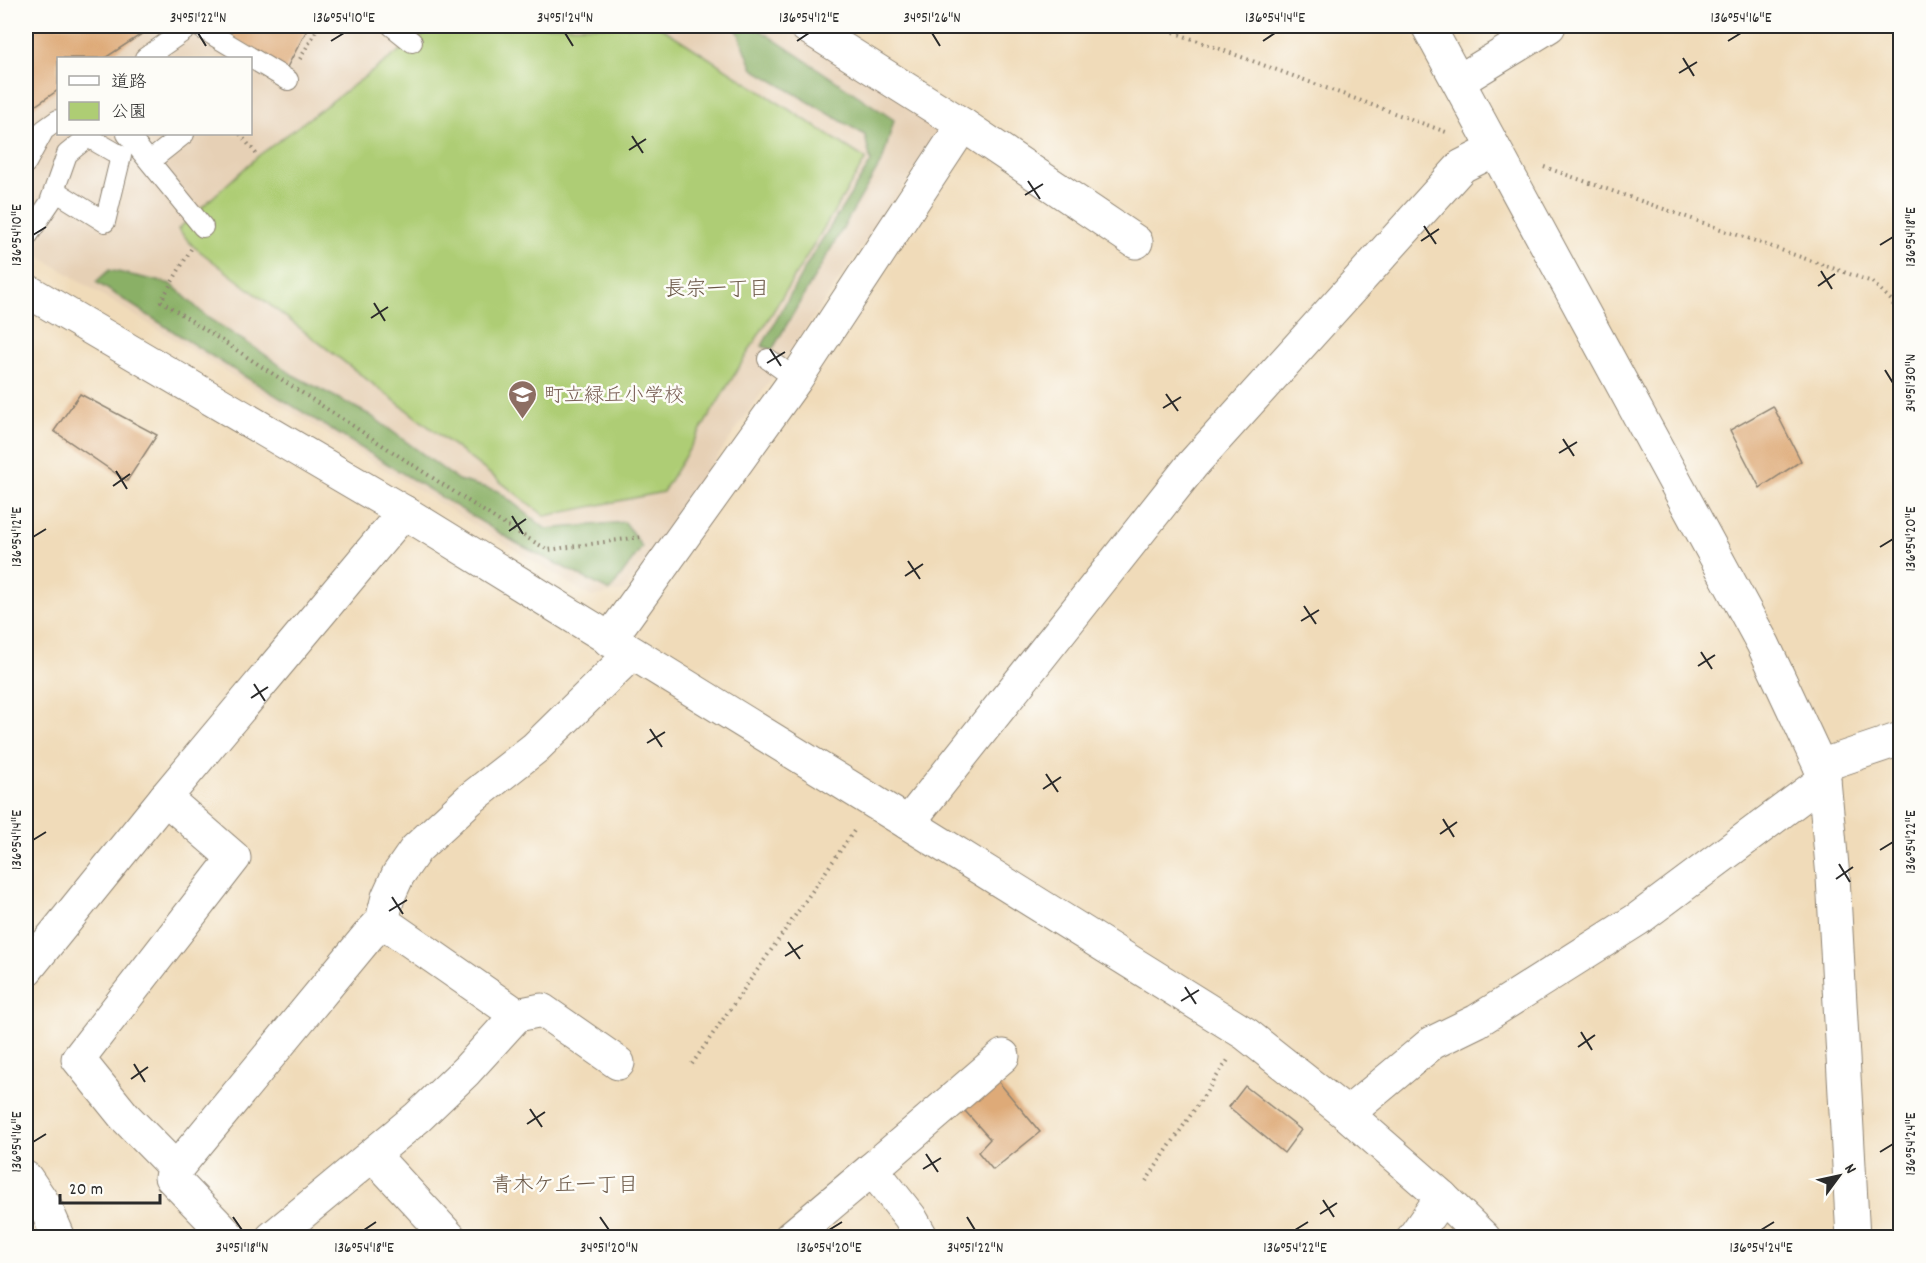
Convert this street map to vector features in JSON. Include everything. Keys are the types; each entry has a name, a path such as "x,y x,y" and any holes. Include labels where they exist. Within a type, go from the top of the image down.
{"street":[{"path":"806,26 963,125 1136,242"},
{"path":"1428,26 1763,644 1822,773 1834,888 1853,1238"},
{"path":"1459,81 1549,26"},
{"path":"230,1238 171,1177 176,1169 382,921 393,886 416,849 470,799 535,748 620,647 963,125"},
{"path":"908,823 1192,465 1462,166 1494,150"},
{"path":"29,299 404,512 1246,1034 1347,1114 1442,1197 1484,1238"},
{"path":"26,970 165,798 404,512"},
{"path":"1347,1114 1431,1043 1477,1021 1638,919 1822,773 1900,739"},
{"path":"165,798 234,858 78,1059 124,1116 176,1169"},
{"path":"382,921 517,1015"},
{"path":"272,1238 418,1117 517,1015 542,1010 618,1063"},
{"path":"790,1238 1003,1056"},
{"path":"373,1155 450,1238"},
{"path":"872,1169 910,1217 922,1238"},
{"path":"26,1178 45,1206 59,1238"},
{"path":"1413,1238 1442,1197"}],"lane":[{"path":"146,57 191,26"},
{"path":"198,26 250,57"},
{"path":"392,26 412,42"},
{"path":"252,58 288,80"},
{"path":"26,163 44,130 57,121"},
{"path":"128,135 203,228"},
{"path":"150,161 183,135"},
{"path":"26,237 57,192 105,222 121,156 88,138 68,154 50,202"},
{"path":"768,359 796,380"}],"path":[{"path":"288,80 319,26"},
{"path":"241,135 258,156"},
{"path":"203,228 161,301 495,519 548,550 644,536"},
{"path":"692,1064 873,803"},
{"path":"1146,1181 1246,1034"}],"shaded area":[{"name":"町立緑丘小学校","path":"26,26 809,26 937,114 940,134 625,591 591,597 26,248"}],"green space":[{"name":"町立緑丘小学校","path":"439,26 659,26 866,159 663,492 545,516 193,246 178,229 258,156 412,42"},
{"path":"733,26 754,26 894,120 883,159 772,350 762,346 810,259 871,162 865,135 753,69 736,27"},
{"path":"109,270 171,284 208,318 293,375 370,415 458,480 498,491 546,529 625,522 642,547 610,591 516,543 218,360 96,282"}],"building":[{"path":"26,26 154,26 107,57 57,57 57,91 26,112"},
{"path":"214,26 309,26 285,71"},
{"path":"80,394 157,435 127,481 54,431"},
{"path":"1773,406 1801,461 1760,488 1730,430"},
{"path":"992,1074 1040,1132 993,1170 978,1152 990,1139 957,1102"},
{"path":"1245,1086 1301,1130 1284,1153 1229,1107"}],"place":[{"name":"町立緑丘小学校","path":"523,420"}],"district":[{"name":"長宗一丁目","path":"717,288"},
{"name":"青木ケ丘一丁目","path":"565,1184"}]}
